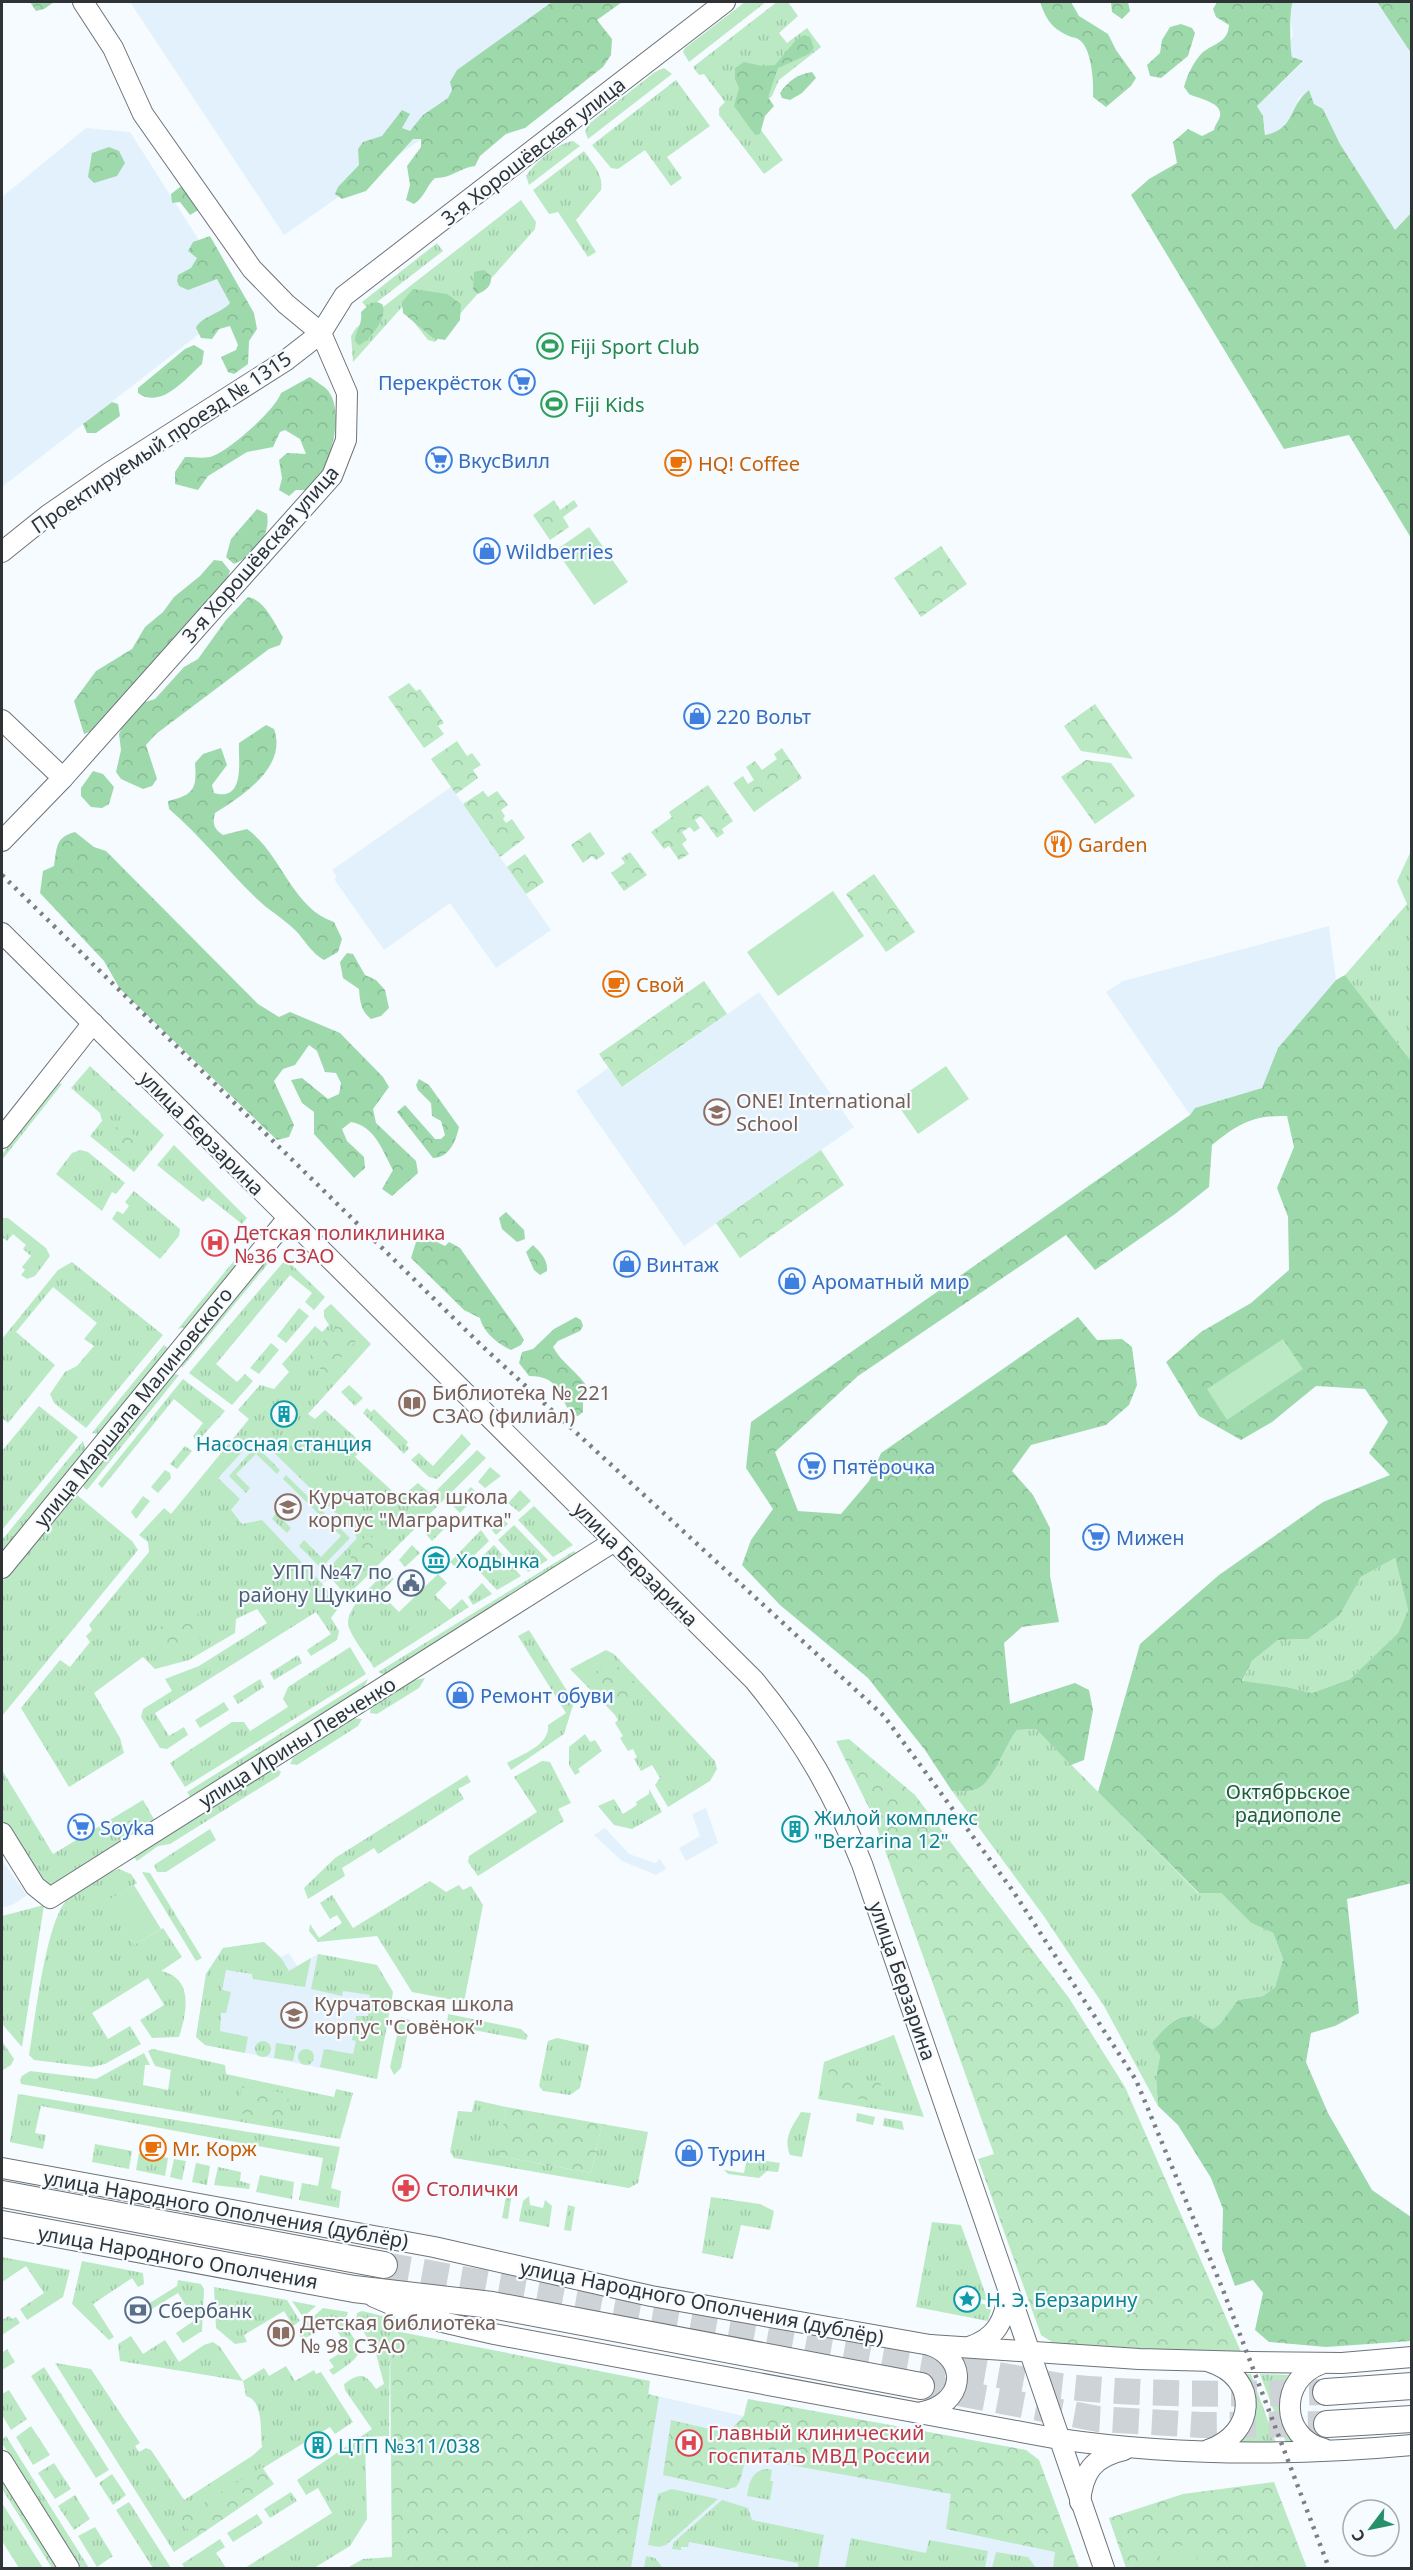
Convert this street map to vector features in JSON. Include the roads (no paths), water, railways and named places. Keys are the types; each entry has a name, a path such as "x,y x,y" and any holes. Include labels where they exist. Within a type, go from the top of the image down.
{"main road":[{"path":"2,2194 384,2265"},
{"name":"улица Народного Ополчения","path":"2,2224 354,2289 503,2307 921,2386"},
{"path":"1326,2392 1412,2386"},
{"path":"1327,2424 1412,2419"}],"street":[{"path":"83,2 113,48 143,114 252,269 286,304 321,333"},
{"name":"3-я Хорошёвская улица","path":"2,841 63,778 332,476 346,440 347,393 321,333 344,296 725,2"},
{"name":"Проектируемый проезд № 1315","path":"2,552 48,515 285,362 321,333"},
{"path":"2,720 63,778"},
{"name":"улица Берзарина","path":"2,933 754,1680 786,1720 814,1761 839,1807 862,1864 951,2117 1059,2439"},
{"path":"2,1138 93,1023"},
{"name":"улица Маршала Малиновского","path":"2,1568 288,1218"},
{"name":"улица Ирины Левченко","path":"2,1833 35,1886 50,1898 613,1542"},
{"name":"улица Народного Ополчения (дублёр)","path":"2,2168 434,2247 651,2295 930,2345 1201,2360 1324,2363 1412,2356"},
{"path":"354,2289 422,2317 494,2334 1059,2439 1130,2449 1200,2453 1332,2451 1412,2445"},
{"path":"969,2347 982,2343 996,2330 1002,2320 1008,2292"},
{"path":"922,2412 941,2406 954,2393 957,2386 956,2368 952,2360 947,2353 930,2345"},
{"path":"1200,2453 1222,2445 1234,2435 1242,2423 1246,2408 1244,2392 1237,2379 1226,2368 1201,2360"},
{"path":"1324,2363 1306,2371 1296,2382 1290,2397 1289,2412 1294,2426 1303,2438 1316,2447 1332,2451"},
{"path":"1059,2439 1104,2568"},
{"path":"1080,2503 1084,2477 1092,2466 1102,2458 1130,2449"},
{"path":"2,2461 69,2568"}],"tunnel":[{"path":"384,2265 1060,2386 1160,2393 1326,2392"},
{"path":"921,2386 1098,2419 1202,2425 1327,2424"}],"railway":[{"path":"2,875 481,1345 884,1716 1013,1891 1136,2080 1223,2290 1329,2568"}],"place":[{"name":"Fiji Sport Club","path":"550,346"},
{"name":"Перекрёсток","path":"522,382"},
{"name":"Fiji Kids","path":"554,404"},
{"name":"ВкусВилл","path":"439,460"},
{"name":"HQ! Coffee","path":"678,463"},
{"name":"Wildberries","path":"487,551"},
{"name":"220 Вольт","path":"697,716"},
{"name":"Garden","path":"1058,844"},
{"name":"Свой","path":"616,984"},
{"name":"ONE! International School","path":"717,1112"},
{"name":"Детская поликлиника №36 СЗАО","path":"215,1243"},
{"name":"Винтаж","path":"627,1264"},
{"name":"Ароматный мир","path":"792,1281"},
{"name":"Библиотека № 221 СЗАО (филиал)","path":"412,1403"},
{"name":"Насосная станция","path":"284,1414"},
{"name":"Пятёрочка","path":"812,1466"},
{"name":"Курчатовская школа корпус \"Маграритка\"","path":"288,1507"},
{"name":"Мижен","path":"1096,1537"},
{"name":"Ходынка","path":"436,1560"},
{"name":"УПП №47 по району Щукино","path":"411,1583"},
{"name":"Ремонт обуви","path":"460,1695"},
{"name":"Soyka","path":"81,1827"},
{"name":"Жилой комплекс \"Berzarina 12\"","path":"795,1829"},
{"name":"Курчатовская школа корпус \"Совёнок\"","path":"294,2015"},
{"name":"Mr. Корж","path":"153,2148"},
{"name":"Турин","path":"689,2153"},
{"name":"Столички","path":"406,2188"},
{"name":"Н. Э. Берзарину","path":"967,2299"},
{"name":"Сбербанк","path":"138,2310"},
{"name":"Детская библиотека № 98 СЗАО","path":"281,2333"},
{"name":"Главный клинический госпиталь МВД России","path":"689,2443"},
{"name":"ЦТП №311/038","path":"318,2445"}],"park label":[{"name":"Октябрьское радиополе","path":"1288,1802"}]}
